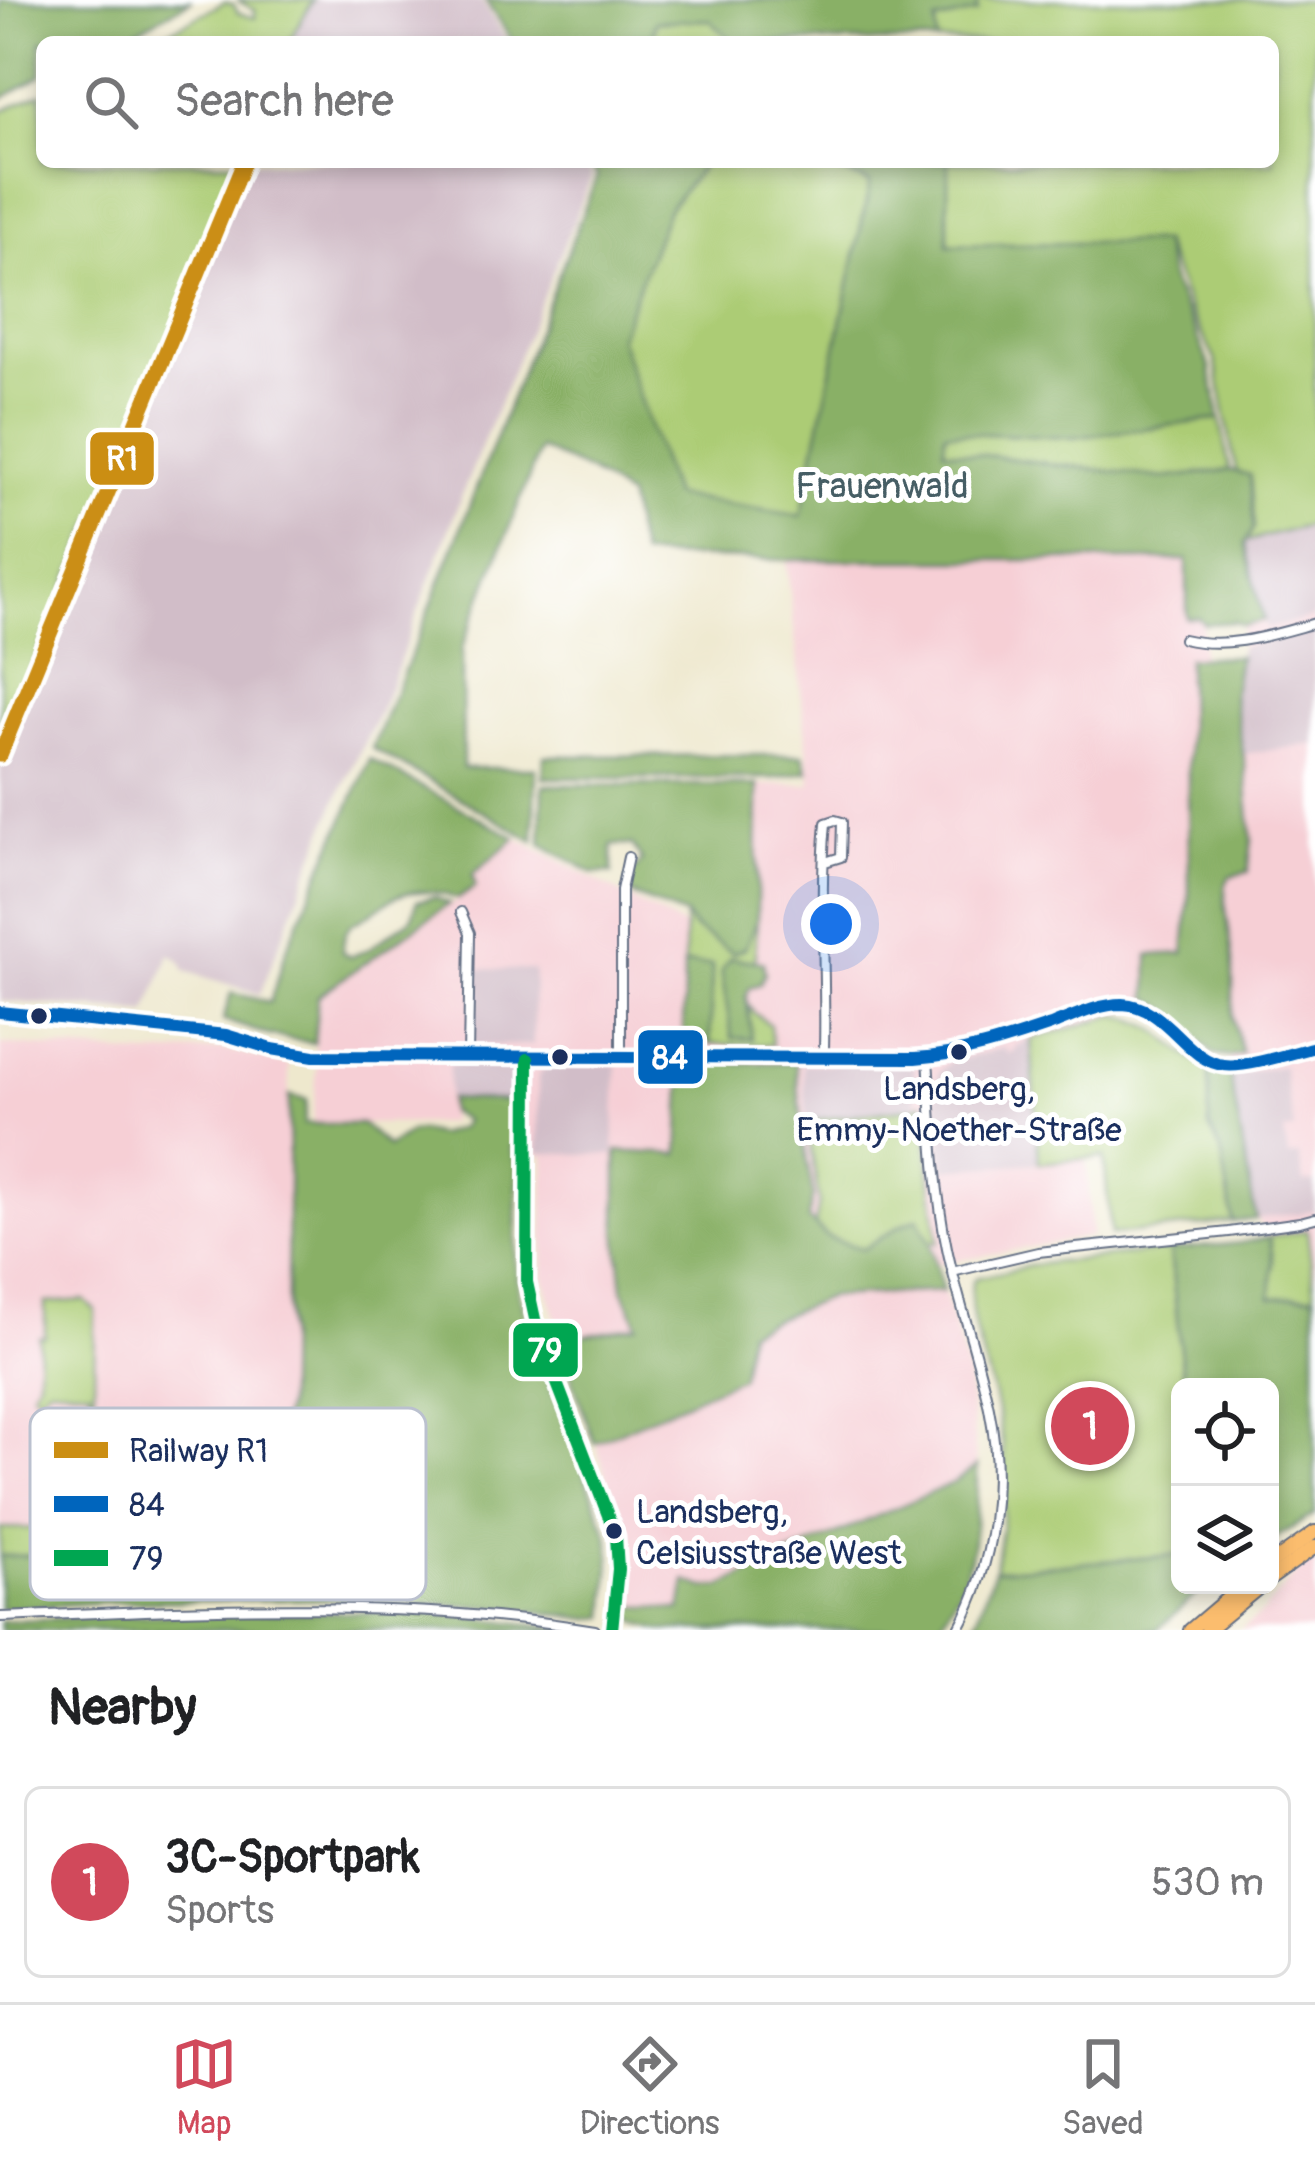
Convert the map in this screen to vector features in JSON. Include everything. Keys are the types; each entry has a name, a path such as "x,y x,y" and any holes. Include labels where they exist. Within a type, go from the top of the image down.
{"highway":[{"path":"1279,1558 1315,1532"},
{"path":"1279,1573 1315,1547"},
{"path":"1190,1630 1232,1594"},
{"path":"1208,1630 1251,1594"}],"street":[{"path":"1183,639 1235,643 1315,623"},
{"path":"825,862 841,857 842,822 826,824 825,862 825,1058"},
{"path":"620,1058 621,890 628,857"},
{"path":"461,912 470,932 467,1058"},
{"path":"0,1012 226,1035 314,1056 825,1058 928,1057 980,1047 1121,1004 1163,1020 1206,1059 1220,1065 1315,1047"},
{"path":"928,1057 936,1172 952,1272 996,1453 990,1542 975,1596 958,1630"},
{"path":"529,1059 527,1282 550,1365 616,1536 612,1630"},
{"path":"952,1272 1038,1252 1315,1218"},
{"path":"0,1617 356,1607 486,1614 595,1630"}],"shaded area":[{"path":"313,0 481,0 504,36 292,36"},
{"path":"239,168 587,168 592,176 463,492 384,702 336,801 260,994 185,971 181,961 170,954 147,1013 0,1001 0,743"},
{"path":"1315,524 1315,1295 1256,1219 1230,1075 1229,1057 1242,1053 1233,1018 1225,886 1252,840 1233,695 1243,626 1264,620 1244,542"},
{"path":"1315,524 1315,617 1266,629 1244,542"},
{"name":"Frauenwald","path":"786,557 1191,557 1203,616 1186,955 1152,958 1150,1000 1031,1040 1040,1163 1086,1159 1092,1236 936,1264 968,1374 979,1489 948,1613 625,1611 630,1551 543,1277 544,1156 517,1154 519,1101 449,1099 449,1123 313,1124 318,996 475,888 473,874 516,838 733,953 757,952 758,785 811,784"},
{"path":"1315,630 1315,744 1244,754 1233,695 1240,648"},
{"path":"475,969 534,970 533,1045 473,1045"},
{"path":"1031,1039 1039,1163 944,1169 939,1072 950,1062 999,1049 1015,1052 1015,1047"},
{"path":"0,1044 149,1055 223,1049 289,1065 285,1408 30,1408 30,1553 0,1553"},
{"path":"449,1064 513,1069 519,1101 448,1099"},
{"path":"555,1064 617,1064 614,1155 538,1153 538,1076"},
{"path":"803,1064 914,1066 916,1107 807,1121"},
{"path":"1283,1066 1294,1129 1284,1132 1288,1156 1299,1156 1304,1182 1315,1182 1315,1211 1256,1219 1230,1075"},
{"path":"1315,1559 1315,1630 1240,1630 1263,1612 1298,1571"}],"green space":[{"path":"0,0 192,0 127,36 36,36 36,79 0,100"},
{"path":"236,0 313,0 292,36 160,36 225,2 255,18 255,10"},
{"path":"485,0 977,0 977,12 936,22 937,36 727,36 709,20 656,21 652,36 509,36"},
{"path":"977,0 1315,0 1315,524 1244,542 1250,476 1236,471 1215,359 1162,242 947,245 948,168 1279,168 1279,36 937,36 936,22 977,12"},
{"path":"710,20 727,36 653,36 656,21"},
{"path":"36,96 36,168 239,168 0,743 0,112"},
{"name":"Frauenwald","path":"593,168 701,168 668,209 619,337 673,496 801,516 870,183 834,168 948,168 948,245 1162,242 1171,282 1210,367 1220,419 1072,438 945,432 944,450 1164,478 1230,470 1250,475 1254,528 1245,543 1264,621 1243,626 1187,618 1187,560 641,556 627,497 590,472 540,449 462,648 463,768 536,768 534,841 372,748 597,176"},
{"path":"701,168 830,168 870,182 802,516 673,496 619,337 668,209"},
{"path":"1220,419 1230,470 1164,478 944,450 944,432 1072,438"},
{"path":"1239,656 1233,695 1252,840 1248,872 1230,876 1225,886 1233,1018 1242,1054 1229,1057 1214,1055 1170,1011 1148,997 1149,955 1184,953 1189,897 1187,658"},
{"path":"803,755 808,771 775,778 543,778 544,756"},
{"path":"370,759 516,838 473,874 475,887 458,899 431,892 404,894 351,924 342,952 350,957 412,918 417,901 434,897 449,904 318,996 314,1043 223,1020 231,993 270,1002 287,948"},
{"path":"543,785 758,785 757,919 745,948 733,953 695,929 685,916 626,892 642,860 632,845 612,845 612,873 593,873 541,844"},
{"path":"685,916 695,929 745,948 757,919 755,961 730,958 750,1012 749,1005 770,1025 772,1045 710,1044 712,966 684,964"},
{"path":"730,958 763,962 760,984 750,987 746,996 752,1039 732,1038 721,971"},
{"path":"684,964 712,965 710,1044 683,1044"},
{"path":"1116,1015 1146,1024 1209,1069 1209,1127 1221,1151 1233,1222 1111,1235 1104,1157 1039,1163 1031,1039"},
{"path":"796,1062 813,1195 808,1219 827,1237 863,1249 918,1218 943,1291 829,1297 748,1330 741,1377 594,1443 560,1343 638,1325 623,1289 617,1151 679,1154 683,1064"},
{"path":"1209,1069 1230,1075 1256,1219 1233,1222 1221,1151 1209,1127"},
{"path":"289,1096 307,1100 304,1124 362,1124 388,1147 410,1132 438,1135 460,1128 464,1120 449,1112 449,1099 519,1101 518,1134 511,1148 518,1167 520,1295 608,1534 606,1617 367,1600 426,1600 426,1408 286,1406"},
{"path":"921,1103 938,1242 930,1243 918,1219 863,1249 827,1237 815,1225 819,1202 807,1121"},
{"path":"1307,1230 1315,1295 1271,1298 1270,1237"},
{"path":"1270,1237 1271,1297 1315,1295 1315,1514 1279,1536 1279,1378 1183,1378 1170,1250"},
{"path":"1170,1250 1183,1378 1171,1378 1171,1556 994,1570 1004,1503 1004,1460 993,1393 974,1324 972,1282 1039,1264"},
{"path":"84,1300 95,1310 94,1408 90,1408 90,1390 49,1387 39,1396 32,1391 38,1379 39,1337 45,1336 45,1303"},
{"path":"977,1466 970,1559 937,1630 660,1630 639,1623 629,1611 627,1605 681,1610 686,1581 705,1588 721,1587 955,1482"},
{"path":"0,1528 30,1528 30,1556 0,1556"},
{"path":"30,1555 30,1600 269,1600 0,1609 0,1556"},
{"path":"1171,1556 1171,1594 1197,1594 1157,1630 972,1630 994,1570"},
{"path":"394,1612 582,1630 0,1630 0,1621"}],"rail line":[{"name":"R1","path":"0,755 242,168"}],"transit line":[{"name":"84","path":"0,1012 226,1035 314,1056 915,1058 984,1046 1122,1004 1152,1014 1198,1054 1224,1065 1315,1047"},
{"name":"79","path":"528,1059 527,1282 550,1365 616,1536 612,1630"}],"place":[{"name":"Landsberg, Emmy-Noether-Straße","path":"959,1052"},
{"name":"3C-Sportpark","path":"1090,1426"},
{"name":"Landsberg, Celsiusstraße West","path":"614,1531"}]}
